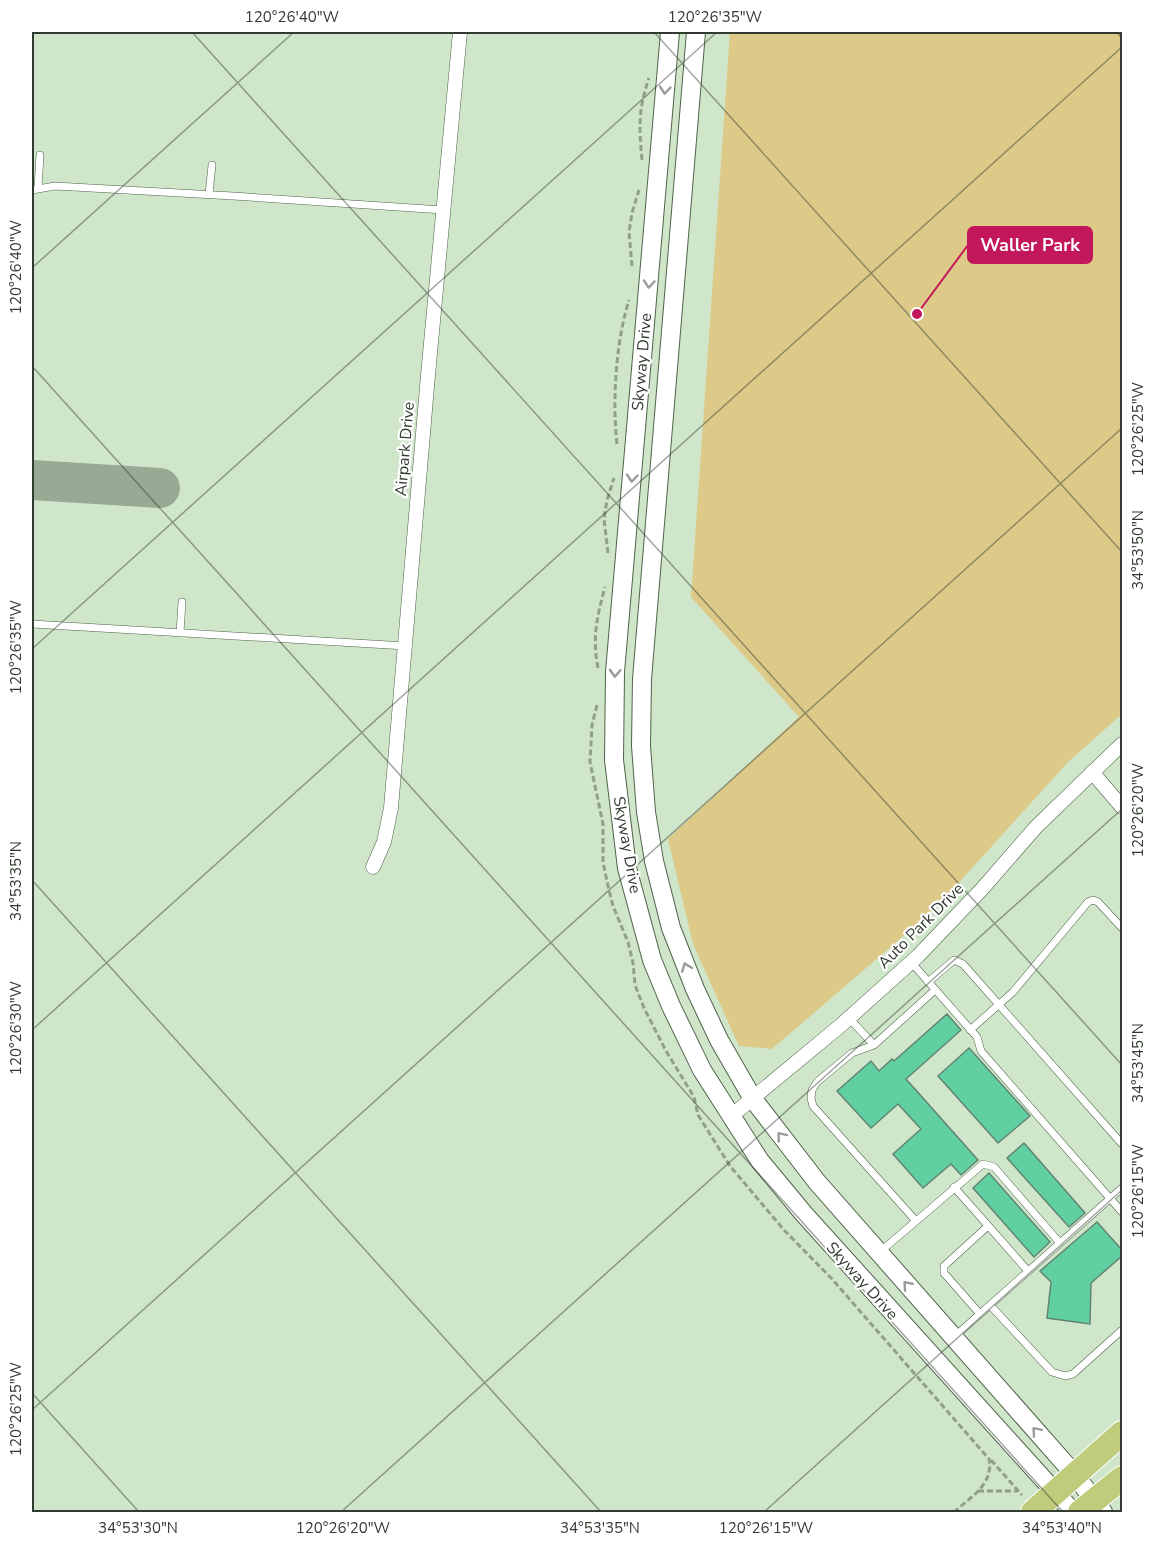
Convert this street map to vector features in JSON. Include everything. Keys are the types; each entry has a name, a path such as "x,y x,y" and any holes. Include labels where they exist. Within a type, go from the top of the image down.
{"highway":[{"path":"1033,1512 1122,1433"},
{"path":"1093,1508 1122,1478"}],"main road":[{"name":"Skyway Drive","path":"670,32 615,672 614,760 627,868 652,960 702,1071 760,1161 804,1214 1073,1512"},
{"name":"Skyway Drive","path":"696,32 642,679 641,746 647,822 671,928 695,989 719,1040 753,1099 817,1182 1075,1475 1093,1508"}],"street":[{"name":"Airpark Drive","path":"373,867 384,842 391,808 460,32"},
{"name":"Auto Park Drive","path":"730,1117 849,1018 911,962 982,889 1036,827 1122,744"},
{"path":"1092,772 1122,807"}],"lane":[{"path":"40,155 35,189 55,186 443,210"},
{"path":"209,194 212,165"},
{"path":"180,633 182,602"},
{"path":"32,624 406,646"},
{"path":"970,1030 1013,992 1088,902 1093,900 1098,902 1122,928"},
{"path":"928,981 949,963 954,960 958,961 1122,1144"},
{"path":"911,962 977,1037 981,1051 1122,1212"},
{"path":"916,1221 813,1106 811,1098 812,1090 818,1082 859,1049 874,1045 935,990"},
{"path":"849,1018 874,1045"},
{"path":"879,1252 983,1164 994,1167 1060,1243"},
{"path":"954,1187 1028,1272"},
{"path":"954,1337 1122,1188"},
{"path":"980,1314 944,1272 944,1266 988,1226"},
{"path":"990,1305 1052,1372 1058,1375 1073,1374 1122,1330"}],"path":[{"path":"642,166 639,116 650,72"},
{"path":"632,271 629,232 641,182"},
{"path":"617,454 614,418 617,376 622,327 630,297"},
{"path":"609,558 604,519 615,472"},
{"path":"599,674 594,637 596,618 607,578"},
{"path":"598,697 592,725 590,762 603,824 603,862 613,906 628,942 635,985 644,1008 666,1051 694,1097 698,1115 730,1166 784,1230 832,1279 1018,1491 978,1491"},
{"path":"954,1512 987,1481 991,1470 989,1459"}],"shaded area":[{"path":"730,32 1122,32 1122,714 1068,762 936,908 772,1049 739,1046 693,944 668,839 799,717 691,597"}],"building":[{"path":"947,1014 961,1030 906,1079 978,1160 961,1175 951,1164 923,1188 893,1154 921,1129 898,1104 871,1128 837,1091 871,1061 879,1071 892,1059 894,1061"},
{"path":"969,1048 1030,1116 998,1143 938,1076"},
{"path":"1024,1143 1085,1213 1069,1227 1007,1158"},
{"path":"989,1173 1050,1242 1034,1257 973,1188"},
{"path":"1097,1222 1122,1250 1122,1256 1091,1283 1090,1324 1047,1318 1051,1282 1040,1271"}],"taxiway":[{"path":"32,480 160,488"}],"place":[{"name":"Waller Park","path":"917,314"}]}
